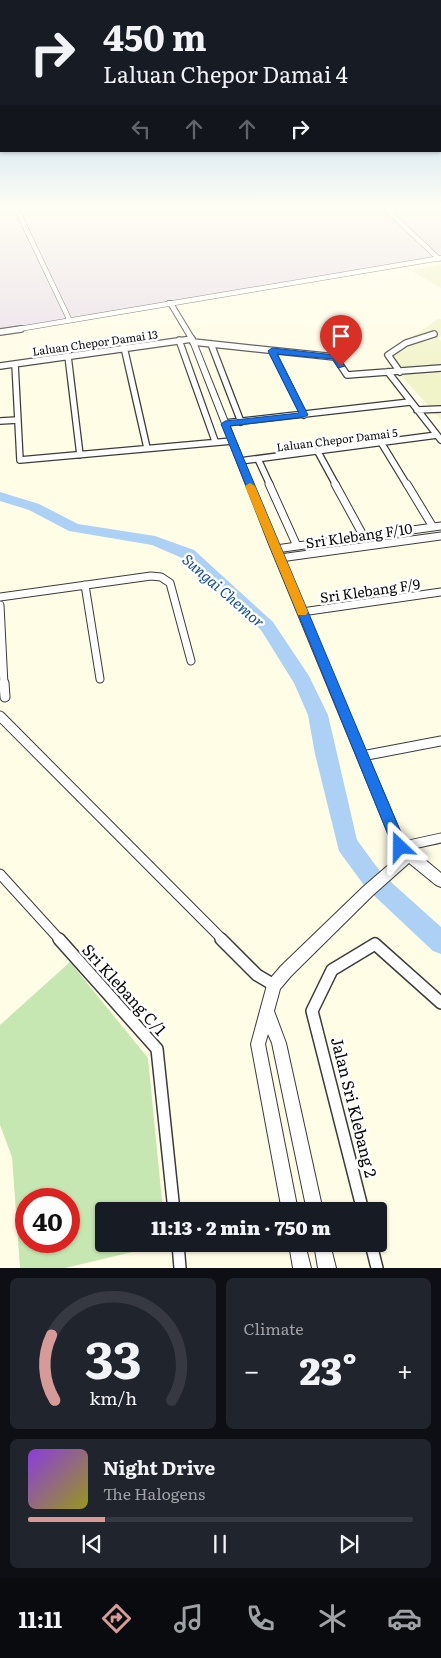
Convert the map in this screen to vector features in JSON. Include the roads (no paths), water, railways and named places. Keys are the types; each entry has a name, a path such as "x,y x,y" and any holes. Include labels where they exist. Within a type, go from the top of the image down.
{"street":[{"path":"44,267 68,319"},
{"path":"0,332 384,267"},
{"path":"170,302 193,341 302,612 362,756 405,851 441,881"},
{"path":"400,372 388,355 406,343 434,334"},
{"path":"179,340 215,441"},
{"name":"Laluan Chepor Damai 13","path":"0,366 179,340 335,357 347,376 388,372"},
{"path":"211,344 241,422"},
{"path":"124,347 147,448"},
{"path":"272,351 304,415"},
{"path":"68,356 80,455"},
{"path":"15,364 20,460 215,441 232,441"},
{"path":"388,372 441,368"},
{"path":"388,372 439,438"},
{"path":"225,424 410,402"},
{"path":"417,410 441,409"},
{"path":"0,421 18,420"},
{"name":"Laluan Chepor Damai 5","path":"240,461 439,438"},
{"path":"382,444 433,527"},
{"path":"318,452 364,536"},
{"path":"258,459 297,546"},
{"path":"278,554 297,546 441,526"},
{"name":"Sri Klebang F/10","path":"278,554 441,536"},
{"path":"0,597 151,576 161,577 170,583 191,662"},
{"path":"85,585 100,679"},
{"name":"Sri Klebang F/9","path":"302,612 441,592"},
{"path":"0,605 5,697"},
{"path":"0,716 257,975 274,985"},
{"path":"362,756 441,741"},
{"path":"288,1202 258,1044 268,1014 269,999 274,985 392,869 405,851 441,838"},
{"name":"Sri Klebang C/1","path":"0,874 157,1049 173,1202"},
{"name":"Jalan Sri Klebang 2","path":"361,1202 312,1012 332,970 375,944 441,1004"},
{"path":"268,1014 279,1043 313,1202"},
{"path":"178,1252 179,1268"},
{"path":"299,1252 302,1268"},
{"path":"324,1252 327,1268"},
{"path":"373,1252 377,1268"}],"waterway":[{"name":"Sungai Chemor","path":"0,496 34,507 74,528 155,541 188,554 208,570 267,626 302,681 318,715 325,754 347,844 374,881 441,943"}]}
